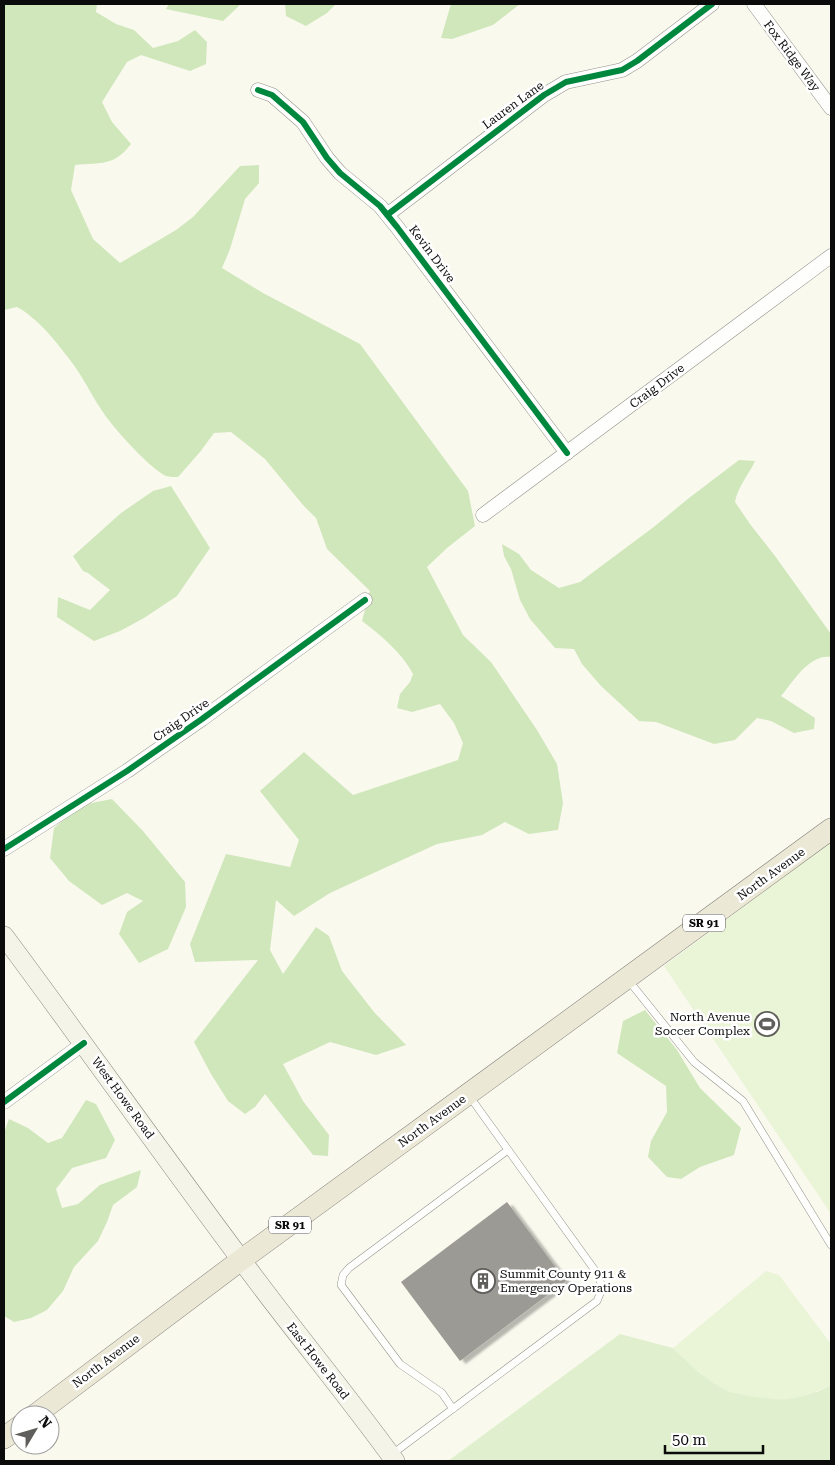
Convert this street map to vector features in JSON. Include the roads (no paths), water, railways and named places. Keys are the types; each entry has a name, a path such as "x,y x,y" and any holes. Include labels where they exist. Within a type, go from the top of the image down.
{"main road":[{"name":"North Avenue","path":"48,1405 241,1260 831,829"},
{"name":"West Howe Road","path":"4,936 241,1260"},
{"name":"East Howe Road","path":"241,1260 389,1459"}],"street":[{"name":"Lauren Lane","path":"387,215 544,95 566,82 622,70 637,61 712,4"},
{"name":"Fox Ridge Way","path":"754,4 831,108"},
{"name":"Kevin Drive","path":"258,90 272,95 303,122 327,158 340,173 380,206 567,453"},
{"name":"Craig Drive","path":"482,515 831,256"},
{"name":"Craig Drive","path":"4,849 127,771 210,714 365,600"},
{"path":"4,1102 84,1043"}],"lane":[{"path":"627,979 694,1062 743,1101 831,1245"},
{"path":"389,1459 597,1300 602,1289 599,1276 469,1094"},
{"path":"453,1409 442,1393 400,1364 341,1286 343,1275 349,1268 508,1150"}],"place":[{"name":"North Avenue Soccer Complex","path":"767,1024"},
{"name":"Summit County 911 & Emergency Operations","path":"483,1281"}]}
